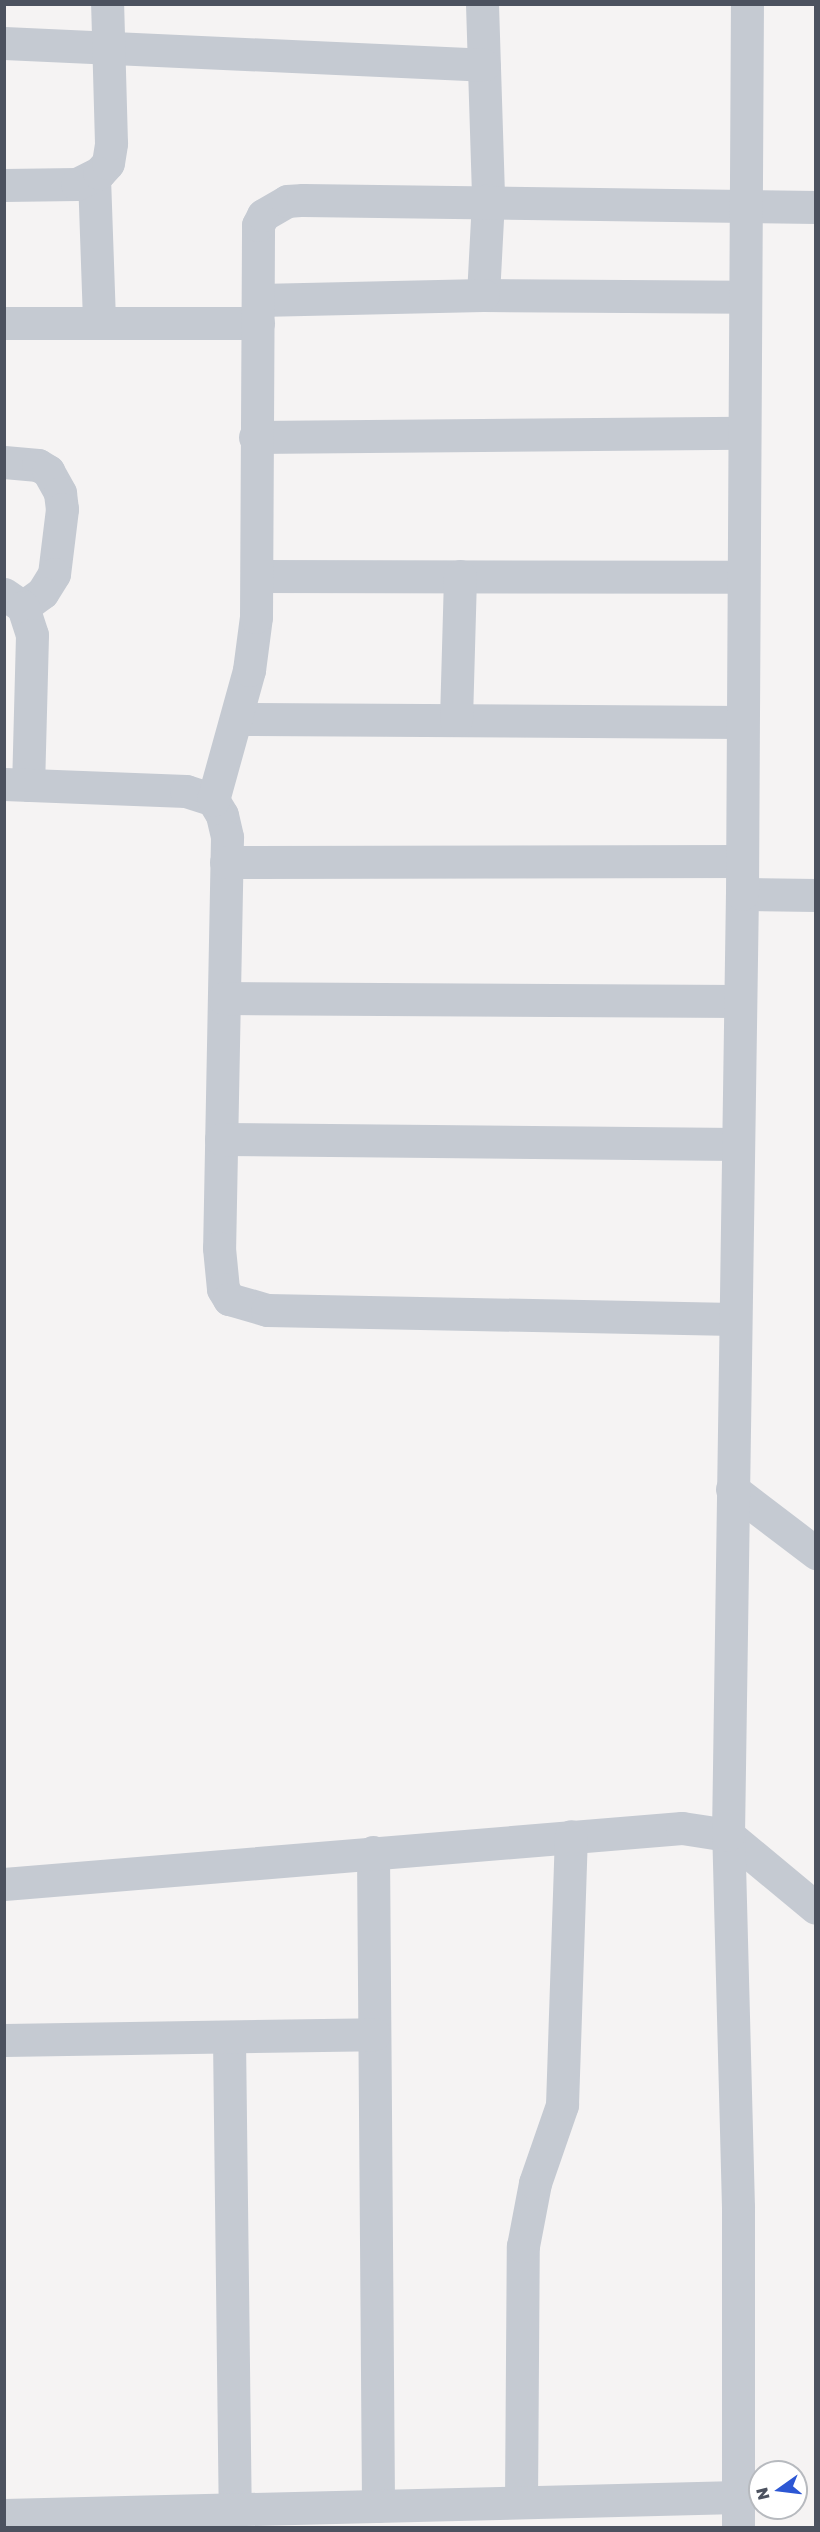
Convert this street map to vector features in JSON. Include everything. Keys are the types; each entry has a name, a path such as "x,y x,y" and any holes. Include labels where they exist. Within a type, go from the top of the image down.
{"street":[{"path":"4,184 63,185 94,177 110,156 106,4"},
{"path":"482,4 488,200 483,295"},
{"path":"4,2515 178,2519 235,2510 333,2517 378,2506 521,2502 579,2514 738,2512 738,2207 728,1835 742,894 743,297 747,4"},
{"path":"4,43 108,50 483,65"},
{"path":"94,177 99,323"},
{"path":"213,800 249,670 257,576 255,437 258,225 263,215 287,201 488,200 816,207"},
{"path":"4,323 99,323 483,295 743,297"},
{"path":"255,437 743,433"},
{"path":"4,462 30,462 48,471 56,482 62,509 54,574 42,593 14,601 32,635 16,785 186,791 213,800 222,815 226,862 220,1139 220,1270 225,1295 236,1302 267,1310 734,1319"},
{"path":"257,576 743,577"},
{"path":"456,720 460,576"},
{"path":"237,719 742,722"},
{"path":"226,862 742,861"},
{"path":"742,894 816,895"},
{"path":"224,998 740,1001"},
{"path":"220,1139 737,1144"},
{"path":"732,1489 816,1553"},
{"path":"4,1884 682,1828 728,1835 816,1908"},
{"path":"521,2502 523,2246 535,2183 561,2105 571,1836"},
{"path":"373,1852 378,2506"},
{"path":"4,2040 374,2034"},
{"path":"229,2038 235,2510"}]}
